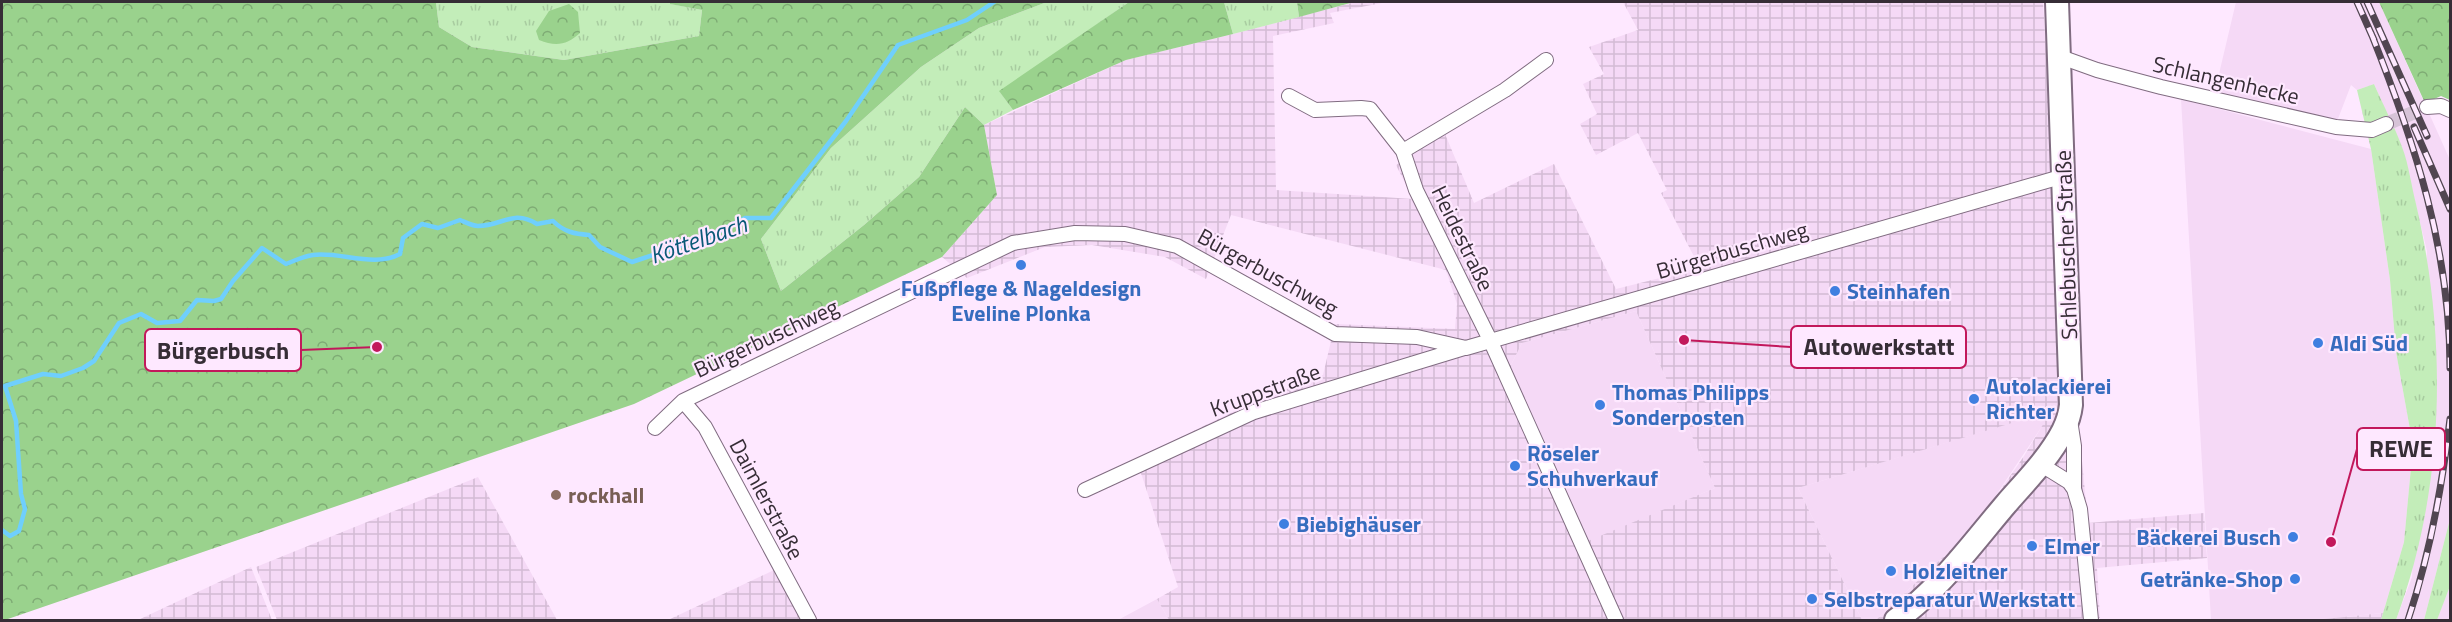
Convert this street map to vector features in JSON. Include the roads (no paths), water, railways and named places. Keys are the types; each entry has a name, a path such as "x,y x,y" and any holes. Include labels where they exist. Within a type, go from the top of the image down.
{"main road":[{"name":"Schlebuscher Straße","path":"2056,2 2072,405 2069,417"},
{"path":"1896,621 1923,597 1966,552 2040,464 2062,432 2069,417"}],"street":[{"name":"Schlangenhecke","path":"2058,56 2097,70 2161,87 2336,127 2372,130 2386,124"},
{"path":"1403,151 1505,90 1546,60"},
{"name":"Heidestraße","path":"1289,96 1315,110 1370,109 1403,151 1416,190 1491,342 1616,621"},
{"path":"2427,107 2441,106 2451,110"},
{"name":"Bürgerbuschweg","path":"655,428 683,401 1013,243 1075,233 1125,234 1177,246 1335,334 1417,337 1466,348 2064,176"},
{"name":"Kruppstraße","path":"1085,490 1254,412 1466,348"},
{"name":"Daimlerstraße","path":"683,401 705,427 809,621"},
{"name":"Schlebuscher Straße","path":"2069,417 2074,447 2074,489 2080,509 2091,621"},
{"path":"2040,464 2069,482 2074,489"}],"waterway":[{"name":"Köttelbach","path":"2,530 10,536 19,531 25,509 21,494 16,421 5,386 43,374 61,376 83,368 94,361 119,323 141,314 157,323 180,321 197,300 221,299 233,281 262,248 286,264 306,256 323,254 379,260 400,254 403,238 422,224 438,228 460,220 478,226 521,218 537,224 553,221 570,232 589,235 600,247 632,262 710,236 745,218 771,218 846,121 898,45 967,20 994,2"}],"tunnel":[{"path":"2386,124 2427,107"}],"railway":[{"path":"2357,2 2374,40"},
{"path":"2367,2 2427,136"},
{"path":"2371,33 2402,115 2437,239 2444,281 2450,368"},
{"path":"2414,127 2450,209"},
{"path":"2408,620 2423,570 2434,521 2450,419"}],"place":[{"name":"Fußpflege & Nageldesign Eveline Plonka","path":"1021,265"},
{"name":"Steinhafen","path":"1835,291"},
{"name":"Autowerkstatt","path":"1684,340"},
{"name":"Aldi Süd","path":"2318,343"},
{"name":"Bürgerbusch","path":"377,347"},
{"name":"Autolackierei Richter","path":"1974,399"},
{"name":"Thomas Philipps Sonderposten","path":"1600,405"},
{"name":"Röseler Schuhverkauf","path":"1515,466"},
{"name":"rockhall","path":"556,495"},
{"name":"Biebighäuser","path":"1284,524"},
{"name":"Bäckerei Busch","path":"2293,537"},
{"name":"REWE","path":"2331,542"},
{"name":"Elmer","path":"2032,546"},
{"name":"Holzleitner","path":"1891,571"},
{"name":"Getränke-Shop","path":"2295,579"},
{"name":"Selbstreparatur Werkstatt","path":"1812,599"}]}
